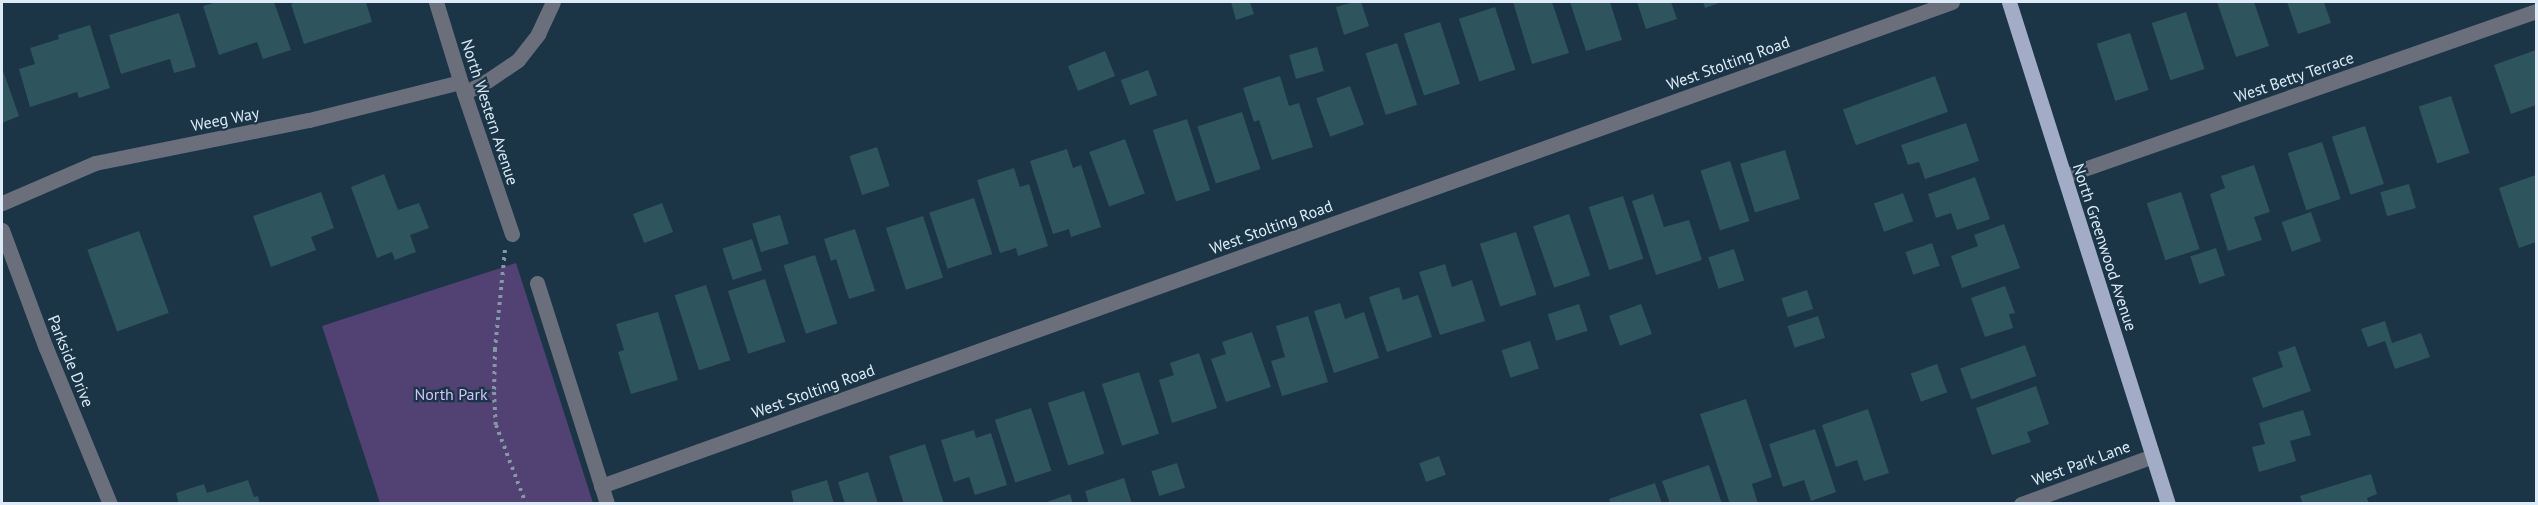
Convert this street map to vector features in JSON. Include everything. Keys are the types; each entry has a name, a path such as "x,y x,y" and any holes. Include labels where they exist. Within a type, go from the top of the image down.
{"main road":[{"name":"North Greenwood Avenue","path":"2009,2 2168,504"}],"street":[{"name":"North Western Avenue","path":"436,2 462,87 510,227"},
{"name":"Weeg Way","path":"2,203 95,163 487,81 518,60 538,34 553,2"},
{"name":"West Stolting Road","path":"602,486 1952,2"},
{"name":"West Betty Terrace","path":"2064,177 2536,10"},
{"name":"Parkside Drive","path":"2,230 46,348 110,504"},
{"path":"537,283 607,504"},
{"name":"West Park Lane","path":"2020,504 2153,456"}],"path":[{"path":"510,227 494,392 496,425 526,504"}],"green space":[{"name":"North Park","path":"516,263 593,503 380,503 322,326"}],"building":[{"path":"217,2 274,2 291,50 263,59 257,42 219,55 203,6"},
{"path":"297,2 366,2 372,22 304,44 291,4"},
{"path":"1231,2 1250,2 1254,14 1236,20"},
{"path":"1361,2 1369,26 1344,35 1336,7"},
{"path":"1513,2 1552,2 1569,53 1532,64"},
{"path":"1570,2 1610,2 1622,40 1586,51"},
{"path":"1637,2 1671,2 1677,19 1646,29"},
{"path":"1703,2 1722,2 1705,8"},
{"path":"2217,2 2254,2 2269,46 2236,57"},
{"path":"2287,2 2324,2 2331,23 2298,34"},
{"path":"1495,7 1515,70 1479,82 1459,19"},
{"path":"2186,12 2205,69 2170,80 2152,23"},
{"path":"179,13 196,67 174,73 170,59 121,74 109,35"},
{"path":"1440,22 1460,84 1424,96 1404,34"},
{"path":"90,25 110,88 79,98 77,92 30,107 19,69 35,64 30,48 59,39 58,35"},
{"path":"2130,33 2149,90 2115,101 2097,44"},
{"path":"1397,43 1417,105 1386,115 1366,53"},
{"path":"1317,47 1324,71 1296,79 1289,55"},
{"path":"2536,50 2536,105 2511,114 2494,65"},
{"path":"1105,51 1115,76 1078,91 1068,66"},
{"path":"2,68 19,116 2,123"},
{"path":"1148,70 1157,95 1130,105 1121,80"},
{"path":"1280,76 1289,106 1299,103 1313,147 1272,160 1259,120 1254,122 1243,88"},
{"path":"1935,76 1948,112 1856,145 1843,110"},
{"path":"1350,86 1364,125 1330,137 1316,98"},
{"path":"2451,96 2470,153 2437,164 2419,107"},
{"path":"1242,112 1261,169 1216,184 1197,127"},
{"path":"1187,119 1210,190 1176,201 1153,130"},
{"path":"1966,123 1979,161 1925,179 1919,162 1908,165 1901,145"},
{"path":"2365,126 2384,184 2351,195 2332,137"},
{"path":"1125,139 1145,194 1109,206 1089,152"},
{"path":"2322,142 2341,199 2306,210 2288,153"},
{"path":"877,147 890,186 862,195 849,156"},
{"path":"1067,149 1073,168 1081,165 1101,227 1071,237 1069,229 1053,234 1030,161"},
{"path":"1785,150 1800,199 1755,213 1740,164"},
{"path":"1730,161 1749,221 1720,230 1701,171"},
{"path":"2254,165 2270,212 2254,217 2262,240 2228,251 2210,194 2225,188 2221,176"},
{"path":"1014,168 1020,187 1029,184 1048,246 1018,256 1016,248 1000,253 977,180"},
{"path":"384,174 398,210 419,203 429,228 410,235 416,252 395,260 392,252 377,258 351,187"},
{"path":"2536,175 2536,242 2519,248 2499,188"},
{"path":"1975,177 1990,219 1957,230 1951,213 1936,218 1928,194"},
{"path":"2409,184 2416,208 2387,216 2380,192"},
{"path":"321,192 334,228 311,237 316,250 271,267 253,216"},
{"path":"2181,192 2200,249 2165,260 2147,203"},
{"path":"1903,193 1913,221 1884,232 1874,204"},
{"path":"1653,194 1664,227 1689,220 1702,260 1656,275 1632,201"},
{"path":"1623,196 1643,259 1609,270 1589,207"},
{"path":"974,198 992,254 948,269 929,213"},
{"path":"662,203 673,232 644,243 633,214"},
{"path":"2311,212 2321,241 2292,251 2282,222"},
{"path":"1569,214 1590,275 1554,288 1533,226"},
{"path":"780,215 789,244 761,252 752,223"},
{"path":"923,216 943,278 906,290 886,228"},
{"path":"2004,224 2020,268 1962,288 1951,256 1978,246 1974,235"},
{"path":"855,229 875,291 849,299 836,259 831,261 824,239"},
{"path":"139,231 169,313 117,332 87,250"},
{"path":"1516,232 1536,295 1500,307 1480,244"},
{"path":"752,239 762,270 733,280 723,249"},
{"path":"1932,243 1940,266 1913,275 1906,252"},
{"path":"2216,248 2225,276 2199,284 2190,256"},
{"path":"1734,249 1744,280 1719,289 1708,257"},
{"path":"815,255 837,323 806,334 784,265"},
{"path":"1445,264 1452,287 1472,280 1485,321 1440,335 1419,272"},
{"path":"765,279 785,342 748,354 728,291"},
{"path":"706,285 730,360 699,370 675,295"},
{"path":"2005,286 2015,313 2009,314 2013,328 1985,337 1971,298"},
{"path":"1399,287 1403,300 1418,295 1432,337 1387,352 1369,297"},
{"path":"1807,290 1813,309 1788,317 1781,298"},
{"path":"1340,303 1345,319 1364,312 1379,358 1334,373 1314,311"},
{"path":"1579,304 1588,331 1556,341 1548,314"},
{"path":"1641,304 1652,334 1620,346 1609,316"},
{"path":"658,312 678,380 631,394 618,352 624,350 616,324"},
{"path":"1308,316 1328,382 1282,396 1271,361 1285,357 1276,326"},
{"path":"1818,316 1825,338 1795,348 1788,326"},
{"path":"2385,321 2392,343 2421,333 2430,357 2395,369 2385,341 2368,347 2361,329"},
{"path":"1252,332 1271,387 1226,402 1211,359 1226,354 1222,342"},
{"path":"1530,341 1539,369 1510,378 1501,350"},
{"path":"2025,345 2036,376 1971,400 1960,369"},
{"path":"2295,346 2311,391 2263,408 2252,378 2283,367 2278,352"},
{"path":"1199,353 1217,408 1172,423 1159,380 1174,375 1170,363"},
{"path":"1937,364 1947,392 1921,402 1911,374"},
{"path":"1139,372 1159,434 1122,446 1102,384"},
{"path":"2036,386 2049,424 2027,432 2031,442 1992,455 1976,408"},
{"path":"1084,391 1104,454 1068,466 1048,403"},
{"path":"1746,399 1772,477 1752,484 1758,504 1730,504 1700,414"},
{"path":"1031,408 1051,471 1015,483 995,420"},
{"path":"1868,409 1889,473 1864,481 1857,460 1836,467 1822,425"},
{"path":"2303,410 2311,435 2290,441 2296,461 2259,472 2252,447 2265,444 2259,423"},
{"path":"1815,429 1836,492 1811,501 1804,480 1783,487 1769,444"},
{"path":"974,430 976,438 991,433 1007,485 975,495 969,477 954,482 941,440"},
{"path":"925,444 944,504 904,504 889,456"},
{"path":"1439,456 1446,475 1426,482 1419,463"},
{"path":"1177,463 1185,488 1159,496 1151,471"},
{"path":"1709,465 1722,504 1670,504 1662,481"},
{"path":"868,472 878,504 845,504 838,482"},
{"path":"2371,474 2377,494 2367,498 2369,504 2303,504 2300,496"},
{"path":"1124,478 1132,504 1089,504 1085,491"},
{"path":"248,480 254,497 258,496 260,504 179,504 176,493 204,484 207,493"},
{"path":"827,480 834,504 794,504 791,491"},
{"path":"1655,483 1662,504 1611,504 1609,499"},
{"path":"1070,494 1073,504 1044,504 1044,503"}]}
